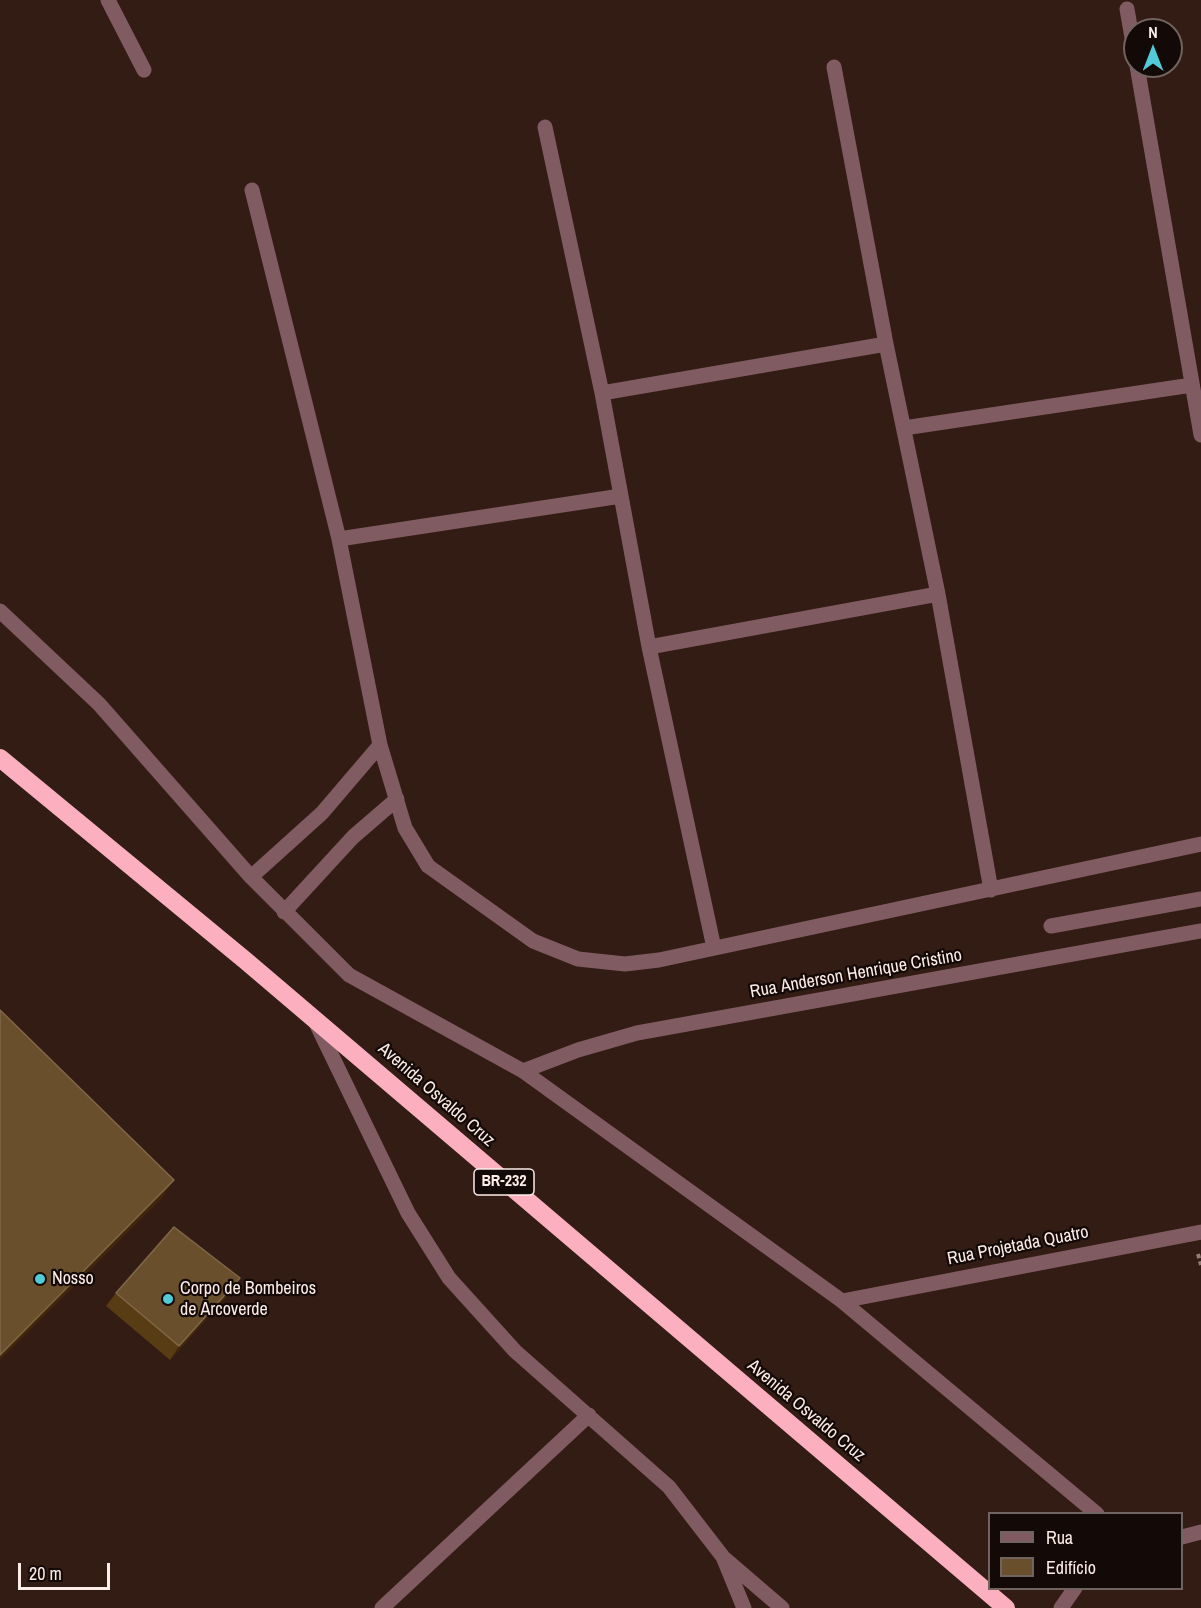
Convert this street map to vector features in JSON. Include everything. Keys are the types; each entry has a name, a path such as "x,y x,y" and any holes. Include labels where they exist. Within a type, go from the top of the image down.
{"highway":[{"name":"Avenida Osvaldo Cruz","path":"0,758 314,1018 1006,1608"}],"street":[{"path":"108,0 144,70"},
{"path":"1127,9 1129,18"},
{"path":"834,67 886,344 938,594 991,890"},
{"path":"1139,78 1201,435"},
{"path":"545,127 602,393 649,647 714,948"},
{"path":"252,190 339,539 380,745 405,828 428,866 533,941 578,958 625,964 714,948 1201,844"},
{"path":"602,393 886,344"},
{"path":"904,428 1192,386"},
{"path":"339,539 621,496"},
{"path":"649,647 938,594"},
{"path":"0,611 99,704 251,877 349,975 523,1071 842,1300 1095,1512"},
{"path":"251,877 322,813 380,745"},
{"path":"284,912 353,837 397,799"},
{"path":"1051,926 1201,899"},
{"name":"Rua Anderson Henrique Cristino","path":"523,1071 578,1050 637,1033 1201,931"},
{"path":"314,1018 408,1213 449,1278 515,1351 669,1487 723,1557 782,1608"},
{"name":"Rua Projetada Quatro","path":"842,1300 1201,1232"},
{"path":"382,1608 589,1415"},
{"path":"1183,1537 1201,1532"},
{"path":"723,1557 744,1608"},
{"path":"1061,1608 1074,1590"}],"building":[{"name":"Nosso","path":"0,1010 174,1180 0,1355"},
{"name":"Corpo de Bombeiros de Arcoverde","path":"174,1227 240,1278 179,1346 116,1293"}],"place":[{"name":"Nosso","path":"40,1279"},
{"name":"Corpo de Bombeiros de Arcoverde","path":"168,1299"}]}
